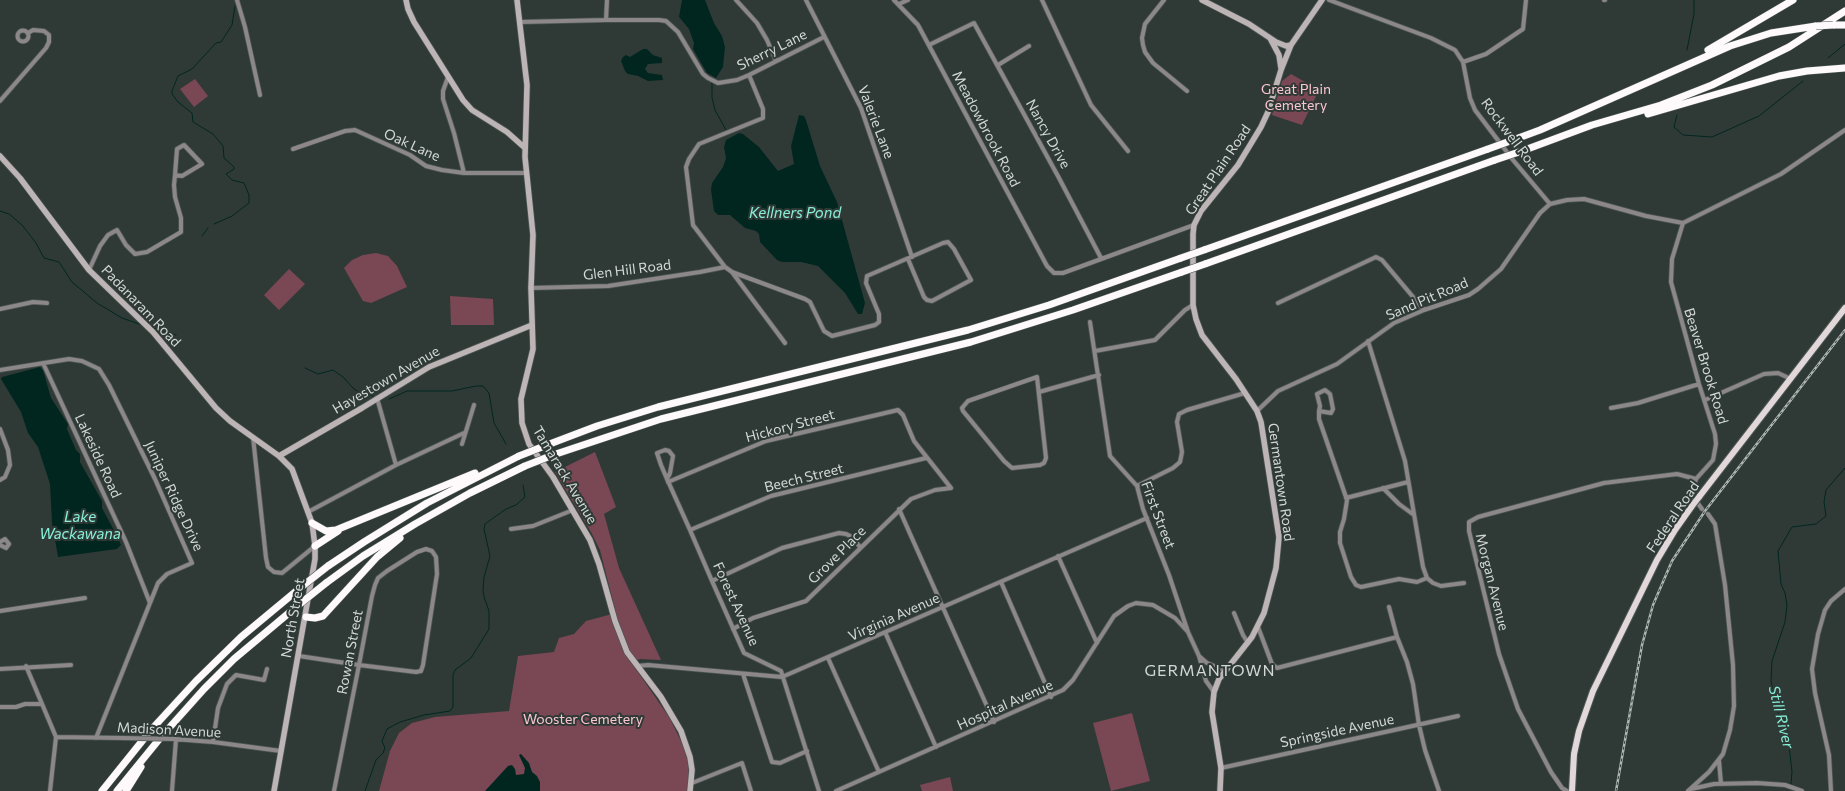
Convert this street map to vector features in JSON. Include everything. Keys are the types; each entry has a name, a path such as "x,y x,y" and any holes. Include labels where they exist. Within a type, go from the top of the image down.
{"highway":[{"path":"1644,83 1735,36 1793,0"},
{"path":"117,791 176,719 229,664 326,583 386,541 470,493 525,466 661,418 909,358 985,338 1073,310 1578,130 1661,105 1712,85 1789,47 1845,11"},
{"path":"102,791 151,730 201,676 252,628 300,588 328,566 421,506 519,456 597,426 658,407 906,347 975,328 1049,305 1540,130 1644,83 1744,41 1785,30 1816,26 1845,25"},
{"path":"1524,150 1779,76 1807,71 1845,68"},
{"path":"312,523 319,529 326,531 352,524 468,475 508,461"},
{"path":"306,617 318,618 323,616 390,545 470,493"},
{"path":"315,546 352,524"},
{"path":"126,791 176,719"}],"main road":[{"path":"406,0 414,22 448,77 472,110 507,132 526,148"},
{"name":"Tamarack Avenue","path":"518,0 527,85 526,148 532,235 531,288 533,353 521,398 522,423 529,444 553,477 594,549 622,641 637,666 661,697 681,731 690,757 692,782 690,791"},
{"name":"Great Plain Road","path":"1202,0 1249,24 1270,38 1286,46 1291,46 1281,70 1268,112 1261,127 1238,165 1208,202 1194,225 1193,305 1202,335 1236,379 1257,411"},
{"path":"1291,46 1322,0"},
{"name":"Great Plain Road","path":"1270,38 1279,55 1281,70"},
{"name":"Padanaram Road","path":"0,156 20,178 89,270 151,330 216,408 230,421 279,456"},
{"name":"Federal Road","path":"1572,791 1574,754 1579,731 1593,691 1657,560 1675,530 1692,506 1845,308"},
{"name":"Hayestown Avenue","path":"279,456 429,367 532,324"},
{"name":"Germantown Road","path":"1220,791 1221,768 1212,707 1214,692 1226,671 1248,643 1258,627 1274,582 1278,552 1278,537 1264,437 1257,411"},
{"name":"North Street","path":"274,791 306,617 314,567 315,546 312,523 292,469 279,456"}],"street":[{"path":"237,0 246,27 260,95"},
{"path":"606,0 606,20"},
{"path":"736,0 757,23 767,40 776,61"},
{"name":"Valerie Lane","path":"806,0 861,108 910,258 924,297 927,300 932,301 971,280 948,242 910,258"},
{"name":"Meadowbrook Road","path":"894,0 918,25 1047,266 1054,273 1063,272 1100,258"},
{"path":"899,4 908,0"},
{"path":"1042,0 1091,105 1128,151"},
{"path":"1164,0 1145,24 1142,38 1143,45 1145,52 1153,63 1187,91"},
{"name":"Rockwell Road","path":"1329,0 1448,45 1458,54 1463,62 1470,98 1475,110 1509,155 1550,204"},
{"path":"1463,62 1486,54 1523,29 1526,0"},
{"name":"Sherry Lane","path":"520,22 606,20 666,21 678,32 698,67 708,78 718,83 729,82 749,75 824,37"},
{"name":"Nancy Drive","path":"929,45 974,23 998,64 1100,258"},
{"path":"0,101 46,48 49,42 49,35 44,31 33,30 28,33"},
{"path":"998,64 1029,46"},
{"path":"749,75 763,109 763,118 699,144 686,167 693,225 725,266 732,272 785,343"},
{"path":"448,77 443,91 443,99 454,133 464,174"},
{"name":"Oak Lane","path":"293,149 345,131 355,130 410,155 426,166 464,174 527,173"},
{"path":"1550,204 1567,200 1584,200 1646,216 1683,222 1781,174 1845,130"},
{"path":"89,270 100,246 108,235 117,230 126,245 135,254 147,252 181,232 181,218 175,196 175,175 177,149 184,145 202,164 182,176 175,175"},
{"name":"Sand Pit Road","path":"1257,411 1278,391 1337,364 1394,323 1424,310 1469,295 1491,279 1512,256 1540,213 1550,204"},
{"name":"Beaver Brook Road","path":"1683,222 1672,259 1671,282 1699,384 1715,434 1715,454 1706,470 1696,479"},
{"path":"1100,258 1194,225"},
{"path":"732,272 805,298 810,302 824,331 832,336 874,325 879,322 879,314 866,283 867,276 910,258"},
{"path":"1278,303 1354,266 1376,258 1382,260 1424,310"},
{"name":"Glen Hill Road","path":"531,288 608,286 700,272 725,266"},
{"path":"0,310 33,302 47,303"},
{"path":"1095,351 1155,340 1185,310 1193,305"},
{"name":"First Street","path":"1090,322 1110,456 1137,486 1142,509 1147,518 1169,575 1188,632 1199,656 1206,682 1214,692"},
{"path":"1368,341 1399,442 1408,482 1423,567 1427,578 1433,583 1441,586 1464,583"},
{"name":"Juniper Ridge Drive","path":"43,363 69,359 82,361 99,369 109,385 155,479 192,563 162,577 158,583 96,738"},
{"path":"0,370 43,363"},
{"name":"Lakeside Road","path":"43,363 126,542 150,603"},
{"path":"1705,400 1764,374 1778,373 1791,379"},
{"path":"1039,392 1099,375"},
{"path":"1037,377 1039,392 1046,458 1044,463 1040,465 1012,468 1004,461 962,408 968,401 1030,378 1037,377"},
{"path":"1611,408 1638,403 1699,384"},
{"path":"1319,411 1330,413 1333,409 1330,394 1325,390 1317,394 1319,419 1346,498 1344,520 1340,532 1340,543 1351,577 1356,585 1361,587 1399,579 1416,582 1427,578"},
{"path":"1137,486 1173,468 1180,462 1182,452 1176,422 1179,414 1187,410 1245,394"},
{"path":"377,398 396,464"},
{"path":"462,444 464,433 474,405"},
{"name":"Hickory Street","path":"668,480 766,441 898,410 903,416 914,441 926,458"},
{"path":"0,429 8,450 10,465 5,478 0,480"},
{"path":"308,512 396,464 464,433"},
{"path":"253,437 268,567 274,572 282,573 315,546"},
{"name":"Forest Avenue","path":"668,480 673,456 669,451 665,450 657,453 668,480 712,581 744,652 774,666 781,671 819,791"},
{"name":"Grove Place","path":"733,629 753,618 806,601 911,499 922,494 951,488 926,458"},
{"name":"Beech Street","path":"690,530 771,496 926,458"},
{"name":"Morgan Avenue","path":"1567,791 1562,788 1551,772 1518,709 1499,654 1468,531 1469,522 1478,517 1604,482 1677,474 1696,479"},
{"path":"1696,479 1694,495 1702,509"},
{"path":"1346,498 1408,482"},
{"path":"1383,488 1414,516"},
{"path":"899,509 994,722"},
{"path":"511,529 533,526 573,510"},
{"path":"1708,514 1715,524 1720,550 1725,585 1735,695 1730,730 1719,761 1721,784"},
{"name":"Virginia Avenue","path":"637,666 648,665 782,677 1147,518"},
{"path":"712,581 782,548 839,533 852,537 860,547"},
{"path":"0,542 5,539 9,542 7,548 0,547"},
{"name":"Rowan Street","path":"334,791 372,596 378,578 417,552 426,549 432,551 436,557 437,574 421,672 359,665"},
{"path":"1058,556 1097,643"},
{"path":"1001,582 1051,697"},
{"path":"1831,791 1829,755 1815,693 1812,668 1819,629 1828,606 1845,589"},
{"path":"0,611 86,598"},
{"name":"Hospital Avenue","path":"836,791 1051,697 1063,690 1073,680 1114,616 1128,606 1136,603 1153,605 1175,618 1188,632"},
{"path":"1389,608 1396,637 1408,662 1416,694 1419,725 1425,750 1439,791"},
{"path":"1234,613 1248,643"},
{"path":"1258,627 1265,641 1272,664 1277,668 1396,637"},
{"path":"885,632 936,747"},
{"path":"299,656 359,665"},
{"path":"1199,656 1207,663 1226,671"},
{"path":"828,658 879,772"},
{"path":"0,669 26,666 71,665"},
{"path":"26,666 56,737 50,791"},
{"path":"213,742 218,708 227,684 236,675 264,680 267,669"},
{"path":"743,674 772,762 780,763 807,751"},
{"path":"0,707 16,707 25,704 42,704"},
{"name":"Springside Avenue","path":"1221,768 1458,716"},
{"name":"Madison Avenue","path":"56,737 175,739 213,742 281,751"},
{"path":"172,791 175,739"},
{"path":"1689,790 1719,761"},
{"path":"692,782 742,762 751,791"},
{"path":"1689,790 1721,784 1778,784 1802,791"}],"green space":[{"name":"Great Plain Cemetery","path":"1291,74 1319,90 1302,125 1272,115 1282,81"},
{"path":"195,79 208,96 194,107 180,89"},
{"path":"376,253 388,256 397,266 407,287 371,303 363,301 344,268 352,260 363,255"},
{"path":"289,269 305,284 279,310 264,295"},
{"path":"450,296 493,299 494,325 451,325"},
{"name":"Wooster Cemetery","path":"595,452 616,507 604,514 619,568 661,660 640,659 631,662 669,717 682,743 689,764 687,791 379,791 390,751 399,733 412,723 435,717 509,711 518,656 554,652 559,638 574,634 586,621 616,613 600,550 555,472"},
{"path":"1132,713 1150,781 1111,791 1093,723"},
{"path":"950,777 953,791 922,791 920,785"}],"water":[{"path":"682,0 705,0 714,23 722,36 725,47 723,67 716,78 707,73 693,49 694,43 689,29 679,17"},
{"path":"643,49 647,49 653,55 662,58 662,63 648,64 645,69 648,73 662,75 663,80 648,81 638,76 628,74 625,71 621,61 623,57 626,55 630,57"},
{"name":"Kellners Pond","path":"799,115 804,116 806,120 820,166 837,202 865,303 862,314 858,314 845,293 818,266 801,262 782,262 777,260 760,242 759,234 756,231 745,228 730,215 718,215 714,211 711,190 712,183 723,167 726,158 724,147 726,140 739,133 743,134 759,147 778,171 794,164 791,146"},
{"name":"Lake Wackawana","path":"40,367 43,370 51,398 68,424 67,429 76,450 80,454 80,462 102,501 102,508 121,545 117,549 58,557 52,523 50,484 38,447 28,433 21,412 1,379 2,377"},
{"path":"521,754 529,763 532,772 537,776 540,782 540,791 485,791 508,766 512,765 515,769 516,775 524,774 525,768 519,755"}],"waterway":[{"path":"1687,50 1694,14 1694,0"},
{"path":"214,224 232,216 249,203 249,195 244,183 232,180 226,174 234,169 234,167 224,158 223,146 213,134 193,122 192,113 178,102 172,94 172,91 178,76 192,69 216,43 221,42 232,25 235,6"},
{"path":"1828,58 1845,44"},
{"path":"1677,115 1674,127 1683,135 1712,137 1759,116 1803,81"},
{"path":"712,82 712,98 715,110 726,130"},
{"path":"0,211 9,214 22,225 36,243 44,258 59,262 72,282 97,303 122,318 142,325"},
{"path":"202,236 208,228"},
{"path":"153,328 176,335"},
{"path":"305,368 318,374 333,370 343,377 354,389 361,393 373,396"},
{"path":"389,399 407,391 452,391 483,386 489,393 494,423 506,444"},
{"name":"Still River","path":"1791,784 1792,772 1788,736 1780,721 1771,681 1772,661 1785,622 1787,605 1785,593 1781,584 1778,551 1792,527 1816,524 1826,516 1824,502 1826,490 1845,468"},
{"path":"365,791 376,760 383,753 385,748 382,741 387,729 400,722 424,715 450,711 453,707 453,675 455,670 471,658 489,629 489,611 483,590 484,577 490,556 484,529 485,524 506,509 516,505 525,497 523,485"}],"railway":[{"path":"1616,791 1642,645 1653,605 1672,561 1705,511 1845,330"}],"district":[{"name":"GERMANTOWN","path":"1210,671"}]}
